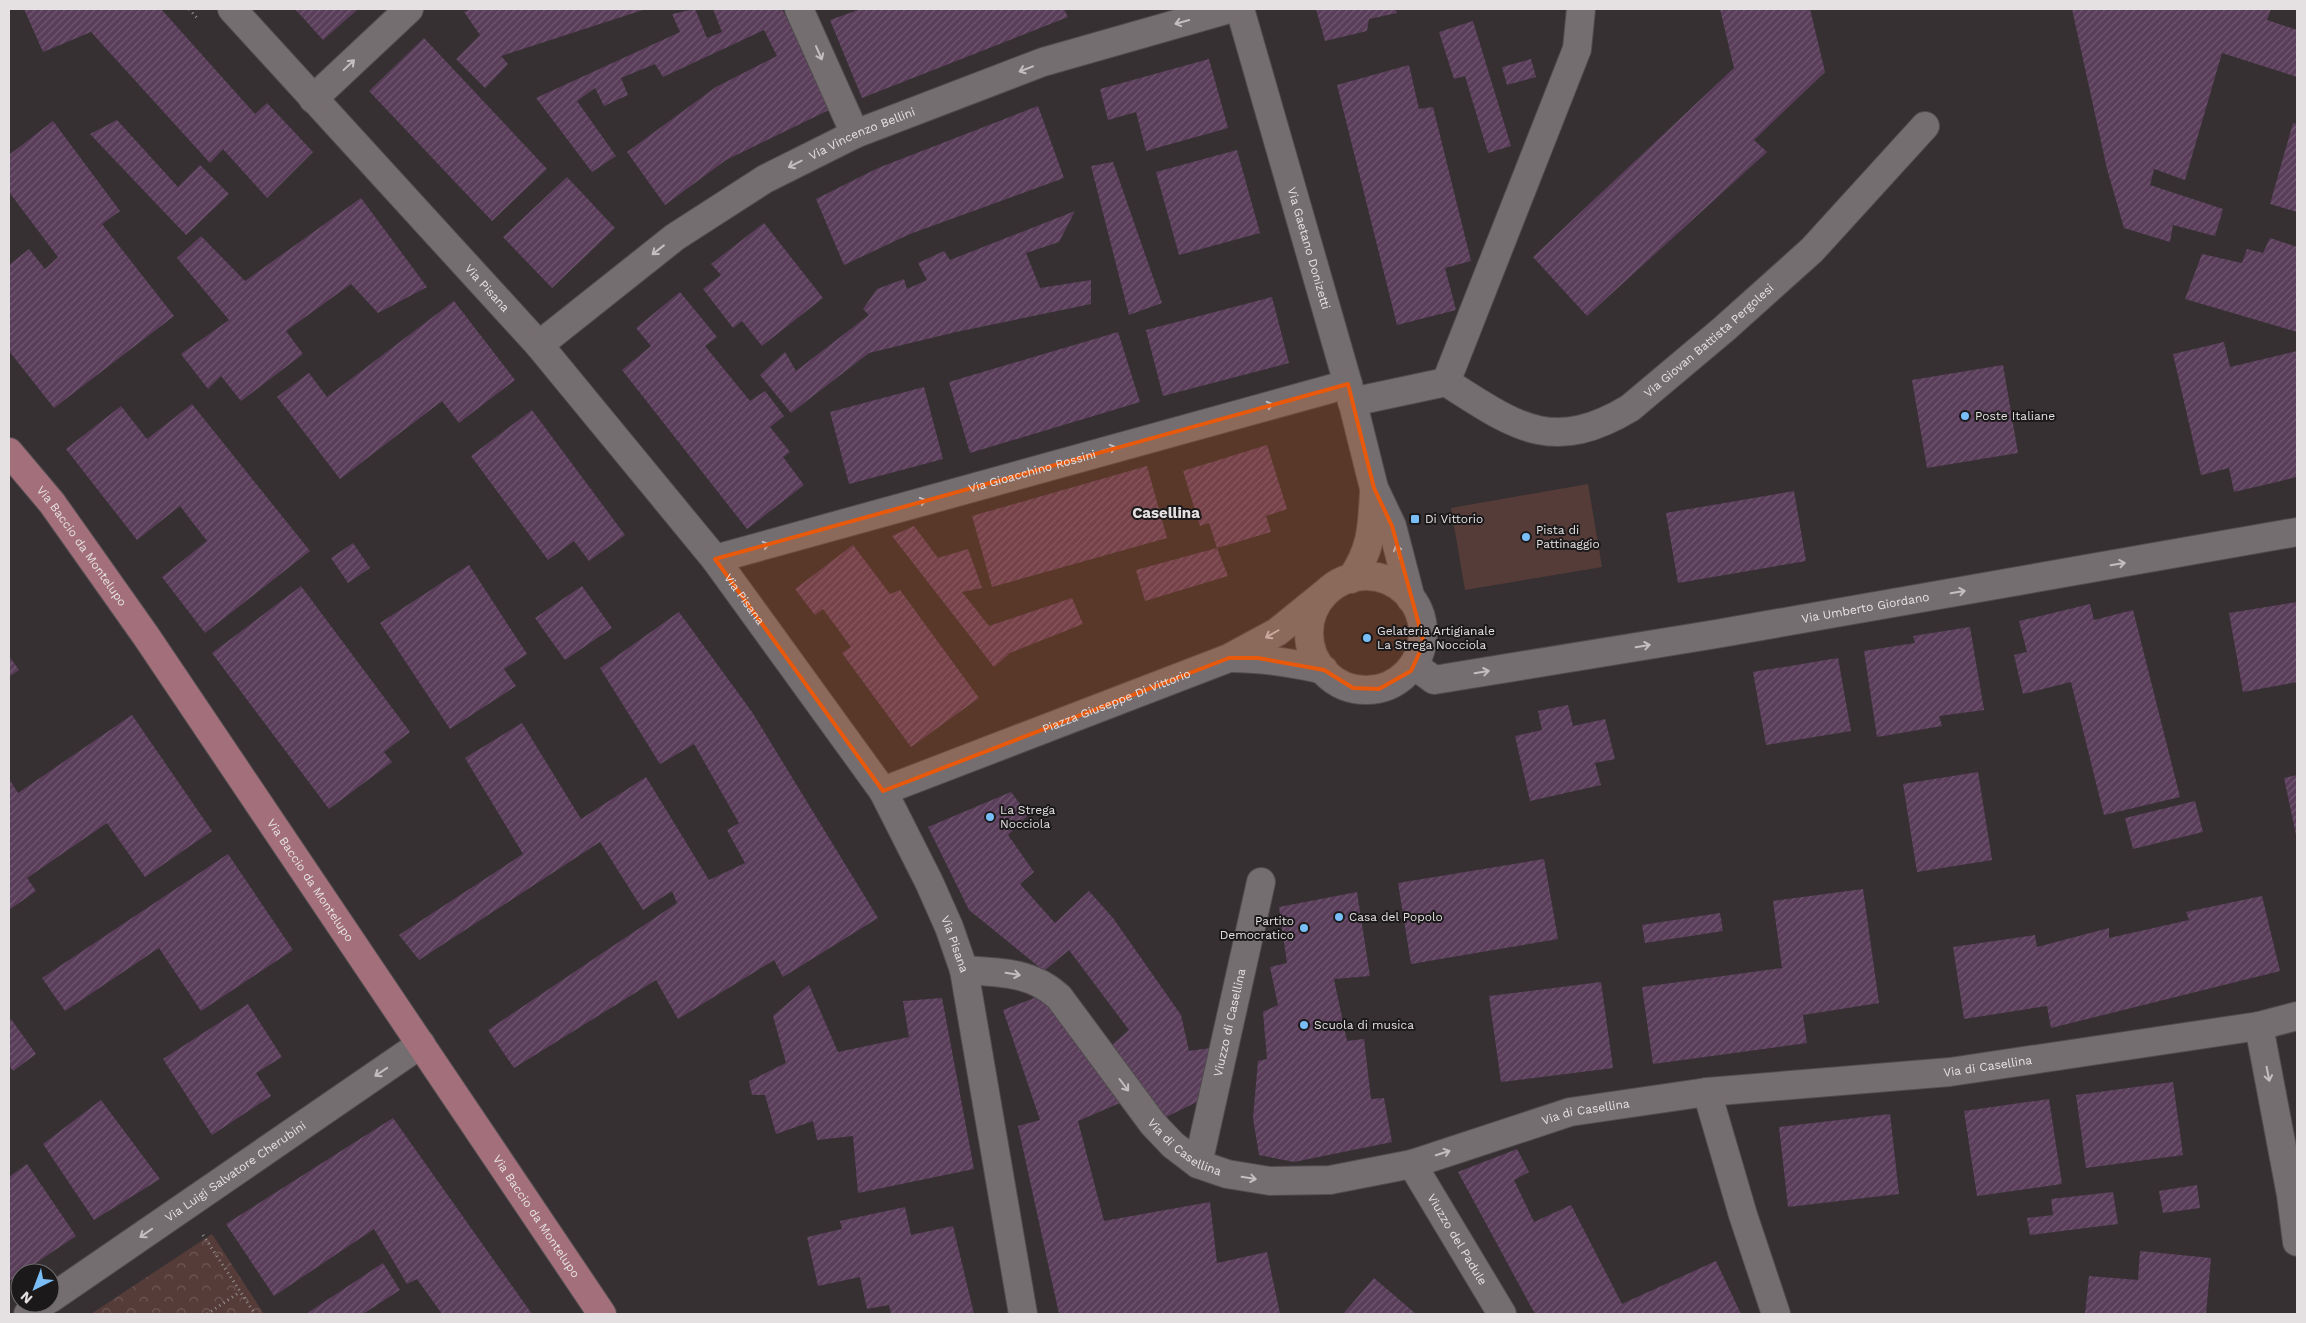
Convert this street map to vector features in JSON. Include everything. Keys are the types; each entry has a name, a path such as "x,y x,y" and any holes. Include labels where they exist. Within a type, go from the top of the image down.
{"main road":[{"name":"Via Baccio da Montelupo","path":"9,452 52,502 146,636 602,1314"}],"street":[{"name":"Via Pisana","path":"232,9 539,345 715,559 883,790 929,882 964,970 1023,1314"},
{"path":"313,98 409,9"},
{"path":"799,9 855,134"},
{"name":"Via Vincenzo Bellini","path":"539,345 675,237 765,179 855,134 1043,62 1229,9"},
{"name":"Via Gaetano Donizetti","path":"1240,9 1350,393 1374,488 1392,526 1411,599"},
{"path":"1350,393 1446,382 1577,49 1581,9"},
{"name":"Via Giovan Battista Pergolesi","path":"1446,382 1496,414 1534,430 1578,432 1613,418 1630,408 1724,329 1812,250 1925,126"},
{"name":"Via Gioacchino Rossini","path":"715,559 1350,393"},
{"name":"Via Gaetano Donizetti","path":"1351,579 1362,563 1367,551 1372,530 1374,488"},
{"name":"Via Umberto Giordano","path":"1425,673 1716,634 2297,532"},
{"name":"Piazza Giuseppe Di Vittorio","path":"883,790 1229,658 1277,632 1324,594 1340,582 1361,576 1381,578 1397,585 1411,599 1421,620 1425,673 1400,679 1389,686 1379,689 1353,688 1335,680 1316,660 1309,641 1309,626 1314,607 1324,594"},
{"name":"Piazza Giuseppe Di Vittorio","path":"1229,658 1278,661 1324,670"},
{"name":"Viuzzo di Casellina","path":"1198,1164 1261,882"},
{"name":"Via di Casellina","path":"964,970 1024,976 1052,990 1152,1124 1173,1145 1198,1164 1226,1174 1250,1179 1306,1181 1356,1176 1412,1164 1570,1112 1707,1092 1950,1072 2259,1026 2297,1016"},
{"path":"2259,1026 2291,1195 2297,1242"},
{"name":"Via Luigi Salvatore Cherubini","path":"60,1292 421,1044"},
{"path":"1707,1092 1743,1215 1776,1314"},
{"name":"Viuzzo del Padule","path":"1412,1164 1502,1314"}],"path":[{"path":"189,9 202,23"},
{"path":"184,1206 255,1314"},
{"path":"207,1314 240,1292"}],"highlighted area":[{"path":"1348,384 1374,488 1392,526 1424,643 1411,671 1379,689 1353,688 1324,670 1258,658 1229,658 1193,670 883,791 715,559"}],"green space":[{"name":"Pista di Pattinaggio","path":"1588,484 1602,567 1465,590 1451,508"},
{"path":"212,1234 264,1314 91,1314"}],"building":[{"path":"24,9 161,9 255,114 267,103 313,152 267,198 223,149 210,163 91,32 43,52"},
{"path":"295,9 358,9 323,40"},
{"path":"472,9 646,9 501,56 508,64 485,88 456,59 480,35 464,12"},
{"path":"695,9 707,38 722,32 713,9 782,9 833,108 726,160 665,205 627,152 716,87 777,56 764,30 663,77 655,64 621,78 628,95 604,106 595,88 577,101 616,156 592,172 536,98 680,32 672,14"},
{"path":"861,9 1064,9 1068,17 862,98 830,20"},
{"path":"1316,9 1395,9 1397,13 1369,19 1367,31 1325,41"},
{"path":"1720,9 1810,9 1825,72 1754,140 1767,152 1587,316 1533,257 1734,68"},
{"path":"2072,9 2271,9 2267,20 2297,30 2297,77 2222,53 2185,180 2154,169 2150,185 2223,209 2215,236 2173,225 2170,242 2124,228 2107,169"},
{"path":"1473,21 1511,146 1488,153 1465,76 1454,79 1439,32"},
{"path":"424,38 547,169 492,221 369,91"},
{"path":"1209,59 1228,128 1146,151 1136,112 1108,120 1100,89"},
{"path":"1531,59 1536,77 1507,85 1502,67"},
{"path":"1409,65 1419,109 1433,107 1471,261 1445,268 1456,310 1397,325 1337,85"},
{"path":"1038,106 1064,178 910,234 844,265 816,199 878,168"},
{"path":"117,120 178,187 200,165 229,194 186,235 90,134"},
{"path":"53,121 120,211 102,224 174,316 54,408 9,351 9,265 29,249 45,269 58,257 9,192 9,155"},
{"path":"2293,123 2297,124 2297,212 2270,204"},
{"path":"1237,150 1260,233 1179,255 1156,172"},
{"path":"1113,162 1162,303 1129,315 1091,166"},
{"path":"567,177 615,228 552,288 503,237"},
{"path":"361,198 427,287 378,313 351,284 286,331 303,354 241,401 221,376 208,389 181,354 229,320 177,258 201,236 245,281"},
{"path":"1075,211 1059,242 1026,253 1040,288 1091,280 1091,304 956,332 869,353 791,413 760,375 785,352 796,371 869,315 863,309 877,289 904,279 907,289 927,280 918,263 944,251 950,260"},
{"path":"764,223 823,298 762,346 742,321 733,328 703,289 721,275 711,264"},
{"path":"2270,238 2297,247 2297,332 2185,299 2202,254 2242,263 2247,249 2263,253"},
{"path":"680,292 717,337 705,346 750,401 765,391 784,416 770,427 790,452 783,457 804,485 747,529 622,370 651,346 636,328"},
{"path":"1272,297 1289,363 1163,396 1146,330"},
{"path":"454,301 515,380 459,423 442,401 340,479 277,397 309,373 327,397"},
{"path":"1118,332 1140,402 970,453 949,382"},
{"path":"2224,342 2230,367 2297,351 2297,477 2234,492 2229,468 2201,475 2173,354"},
{"name":"Poste Italiane","path":"2003,365 2018,453 1927,468 1912,380"},
{"path":"924,387 943,459 849,484 830,412"},
{"path":"192,404 310,551 205,633 162,577 207,541 180,506 137,540 66,449 121,406 147,439"},
{"path":"532,410 625,535 589,561 574,541 548,560 471,456"},
{"path":"1267,445 1287,509 1266,516 1271,532 1217,548 1209,523 1200,526 1183,471"},
{"path":"1147,466 1167,538 992,587 972,516"},
{"path":"1794,491 1806,561 1678,583 1666,513"},
{"path":"914,526 938,558 968,549 982,588 962,592 989,626 1072,598 1083,624 1010,653 994,667 892,536"},
{"path":"353,543 370,568 348,583 331,558"},
{"path":"853,545 890,594 900,590 979,698 911,747 842,653 851,647 840,632 823,609 815,615 795,589"},
{"path":"1217,548 1228,576 1145,601 1136,570"},
{"path":"469,565 527,654 504,669 516,686 450,729 380,623"},
{"path":"301,586 410,732 384,752 392,762 329,809 212,653"},
{"path":"582,586 612,628 565,660 535,618"},
{"path":"2297,602 2297,682 2243,692 2229,613"},
{"path":"2090,604 2094,620 2133,610 2180,797 2104,815 2071,682 2023,694 2014,655 2027,652 2019,621"},
{"path":"679,612 752,712 878,918 783,977 774,960 678,1019 656,980 514,1068 488,1030 677,903 672,891 643,910 600,842 419,960 399,935 523,854 465,758 522,723 581,819 646,777 709,880 745,863 727,830 739,823 694,744 660,764 600,668"},
{"path":"1970,627 1984,710 1939,716 1942,726 1877,737 1864,651 1915,643 1913,636"},
{"path":"9,656 19,670 9,677"},
{"path":"1838,658 1851,731 1766,745 1753,672"},
{"path":"1568,705 1573,726 1605,719 1615,759 1595,763 1601,785 1530,801 1515,736 1542,730 1538,711"},
{"path":"132,715 212,831 145,877 107,823 27,878 36,891 9,910 9,779 18,793"},
{"path":"1978,772 1992,860 1917,872 1903,784"},
{"path":"2297,775 2297,835 2296,835 2284,778"},
{"path":"1011,792 1028,815 1008,835 1034,872 1020,884 1055,923 1089,891 1113,918 1181,1015 1189,1051 1210,1048 1201,1100 1164,1118 1112,1045 1129,1030 1069,950 1044,971 969,910 928,827"},
{"path":"2195,801 2203,832 2133,849 2125,818"},
{"path":"228,854 293,950 201,1011 159,948 65,1011 42,978"},
{"path":"1544,859 1558,939 1411,964 1398,883"},
{"path":"1863,889 1879,1003 1803,1015 1807,1043 1653,1064 1642,987 1782,968 1773,901"},
{"name":"Scuola di musica","path":"1357,892 1370,976 1334,979 1347,1041 1364,1039 1371,1099 1384,1098 1392,1142 1294,1162 1259,1155 1253,1118 1258,1061 1267,1059 1263,1012 1278,1005 1270,967 1287,963 1279,907"},
{"path":"2262,896 2280,971 2051,1028 2047,1006 1964,1019 1953,947 2035,935 2037,947 2109,928 2109,938 2189,920 2186,912"},
{"path":"1720,913 1723,931 1645,943 1642,925"},
{"path":"1601,982 1613,1068 1501,1082 1489,996"},
{"path":"809,985 838,1052 909,1037 903,1001 942,998 974,1169 858,1193 853,1136 817,1140 813,1121 776,1134 765,1095 752,1095 749,1081 786,1063 773,1016"},
{"path":"1042,995 1120,1103 1078,1121 1104,1221 1210,1202 1217,1263 1267,1252 1280,1314 1059,1314 1018,1126 1040,1120 1003,1010"},
{"path":"248,1004 282,1057 256,1073 271,1096 212,1135 163,1059"},
{"path":"11,1019 36,1054 13,1071 9,1065 9,1021"},
{"path":"2173,1082 2183,1155 2086,1168 2076,1095"},
{"path":"2049,1099 2062,1184 1977,1196 1964,1111"},
{"path":"101,1100 160,1179 94,1220 43,1144"},
{"path":"1890,1114 1899,1194 1788,1207 1779,1127"},
{"path":"393,1118 532,1314 442,1314 417,1279 407,1284 374,1229 274,1296 226,1224"},
{"path":"1517,1149 1529,1172 1514,1180 1534,1222 1571,1205 1622,1304 1716,1261 1741,1314 1535,1314 1458,1172"},
{"path":"27,1164 76,1236 36,1263 10,1263 9,1281 9,1177"},
{"path":"2197,1185 2200,1208 2163,1213 2159,1191"},
{"path":"2113,1192 2118,1224 2030,1235 2027,1218 2053,1215 2051,1199"},
{"path":"905,1207 911,1235 953,1226 974,1314 891,1314 889,1305 867,1309 860,1277 818,1286 807,1237 842,1229 840,1221"},
{"path":"2140,1251 2211,1258 2206,1314 2085,1314 2089,1276 2138,1280"},
{"path":"383,1263 400,1290 363,1314 306,1314"},
{"path":"1374,1278 1416,1314 1343,1314"}],"place":[{"name":"Poste Italiane","path":"1965,416"},
{"name":"Di Vittorio","path":"1415,519"},
{"name":"Pista di Pattinaggio","path":"1526,537"},
{"name":"Gelateria Artigianale La Strega Nocciola","path":"1367,638"},
{"name":"La Strega Nocciola","path":"990,817"},
{"name":"Casa del Popolo","path":"1339,917"},
{"name":"Partito Democratico","path":"1304,928"},
{"name":"Scuola di musica","path":"1304,1025"}],"district":[{"name":"Casellina","path":"1166,513"}]}
